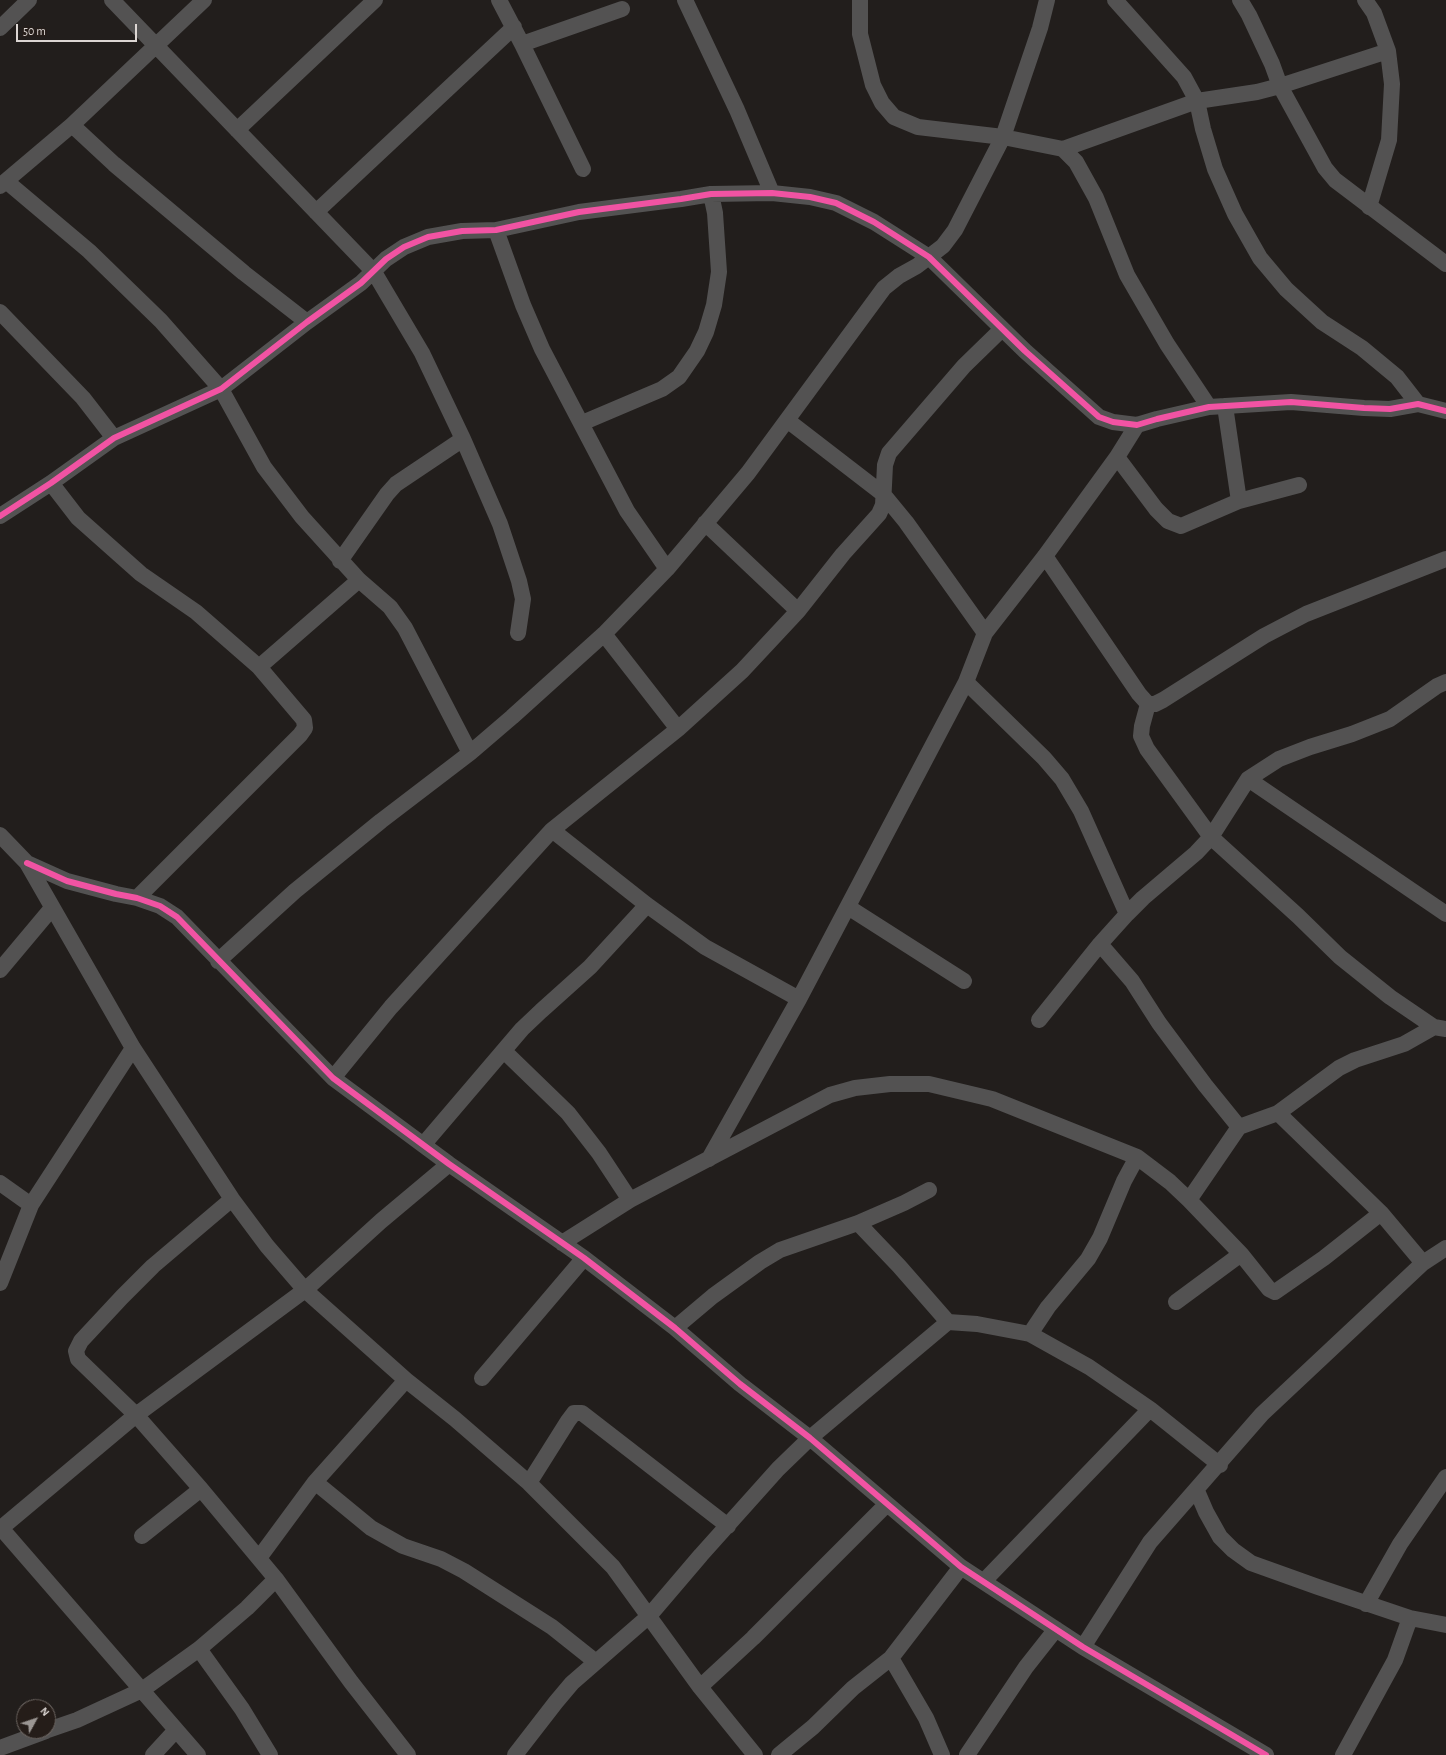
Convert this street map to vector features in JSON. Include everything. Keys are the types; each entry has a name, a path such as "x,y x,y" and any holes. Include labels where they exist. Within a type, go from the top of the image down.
{"street":[{"path":"0,28 29,0"},
{"path":"112,0 374,272 422,353 463,439 500,524 519,581 523,598 518,633"},
{"path":"204,0 72,125 3,184 89,251 161,321 221,389 264,466 302,517 340,561 390,607 405,628 430,679 470,753"},
{"path":"237,130 375,0"},
{"path":"499,0 514,27 583,169"},
{"path":"685,0 737,110 772,193"},
{"path":"860,0 860,34 873,85 882,103 894,117 918,127 1002,137 1062,149 1197,101 1256,92 1280,86 1388,51"},
{"path":"218,961 294,891 381,820 470,753 604,634 667,569 748,473 884,288 899,276 917,266 943,246 955,230 1002,137 1040,28 1047,0"},
{"path":"1115,0 1184,77 1197,101 1203,129 1215,169 1234,214 1260,258 1286,289 1322,322 1362,348 1397,377 1418,404"},
{"path":"1240,0 1249,15 1272,64 1280,86 1325,168 1335,180 1369,207 1446,264"},
{"path":"1365,0 1374,13 1388,51 1392,84 1389,140 1369,207"},
{"path":"522,44 622,9"},
{"path":"316,212 514,27"},
{"path":"72,125 114,164 244,273 307,322"},
{"path":"1062,149 1076,162 1096,198 1127,275 1149,315 1208,407"},
{"path":"0,516 51,483 114,438 221,389 307,322 361,283 386,259 404,247 428,237 462,231 496,230 579,212 711,194 772,193 810,198 836,203 874,222 929,257 1002,329 1099,417 1113,422 1137,425 1208,407 1291,402 1364,408 1390,408 1418,404 1446,411"},
{"path":"582,423 662,390 679,377 697,352 706,332 714,305 719,272 715,213 711,194"},
{"path":"496,230 523,305 542,349 627,511 667,569"},
{"path":"0,312 83,398 114,438"},
{"path":"333,1078 392,1007 552,830 678,729 742,671 798,611 843,554 879,514 883,505 885,465 889,453 964,366 1002,329"},
{"path":"1225,406 1239,501"},
{"path":"787,420 883,494 906,522 985,632"},
{"path":"709,1159 799,999 966,682 985,632 1045,556 1117,457 1137,425"},
{"path":"340,561 387,494 396,484 463,439"},
{"path":"1117,457 1156,510 1168,521 1180,526 1239,501 1299,485"},
{"path":"51,483 78,518 141,574 196,612 259,667 304,720 305,728 300,735 137,898"},
{"path":"705,523 798,611"},
{"path":"1045,556 1139,694 1148,704 1155,704 1163,700 1264,636 1306,614 1446,559"},
{"path":"259,667 359,580"},
{"path":"604,634 678,729"},
{"path":"966,682 1044,758 1062,779 1082,811 1127,914"},
{"path":"1039,1020 1100,944 1127,914 1143,898 1196,853 1211,837 1248,779 1279,759 1310,747 1352,734 1390,719 1437,686 1446,682"},
{"path":"1148,704 1141,736 1147,749 1211,837 1298,916 1340,957 1390,997 1440,1028"},
{"path":"1248,779 1446,914"},
{"path":"552,830 647,905 705,947 799,999"},
{"path":"0,836 27,863 133,1048 232,1199 267,1246 306,1290 406,1380 455,1419 529,1483 613,1566 700,1687 754,1755"},
{"path":"27,863 67,881 137,898 160,906 177,917 333,1078 449,1164 584,1258 675,1328 740,1384 810,1438 961,1567 1083,1647 1266,1755"},
{"path":"423,1145 540,1011 590,967 647,905"},
{"path":"848,907 964,981"},
{"path":"0,970 52,908"},
{"path":"1100,944 1132,981 1159,1024 1239,1127"},
{"path":"1189,1200 1239,1127 1278,1113 1349,1062 1404,1044 1440,1028"},
{"path":"0,1283 31,1205 133,1048"},
{"path":"504,1051 568,1113 599,1153 630,1200"},
{"path":"562,1243 630,1200 830,1095 855,1088 890,1084 929,1084 992,1099 1137,1158 1170,1182 1189,1200 1240,1254 1269,1290 1275,1292 1324,1258 1381,1213"},
{"path":"1278,1113 1381,1213 1423,1263"},
{"path":"1030,1334 1048,1307 1088,1259 1100,1238 1124,1181 1137,1158"},
{"path":"198,1755 1,1528 136,1415 306,1290 381,1221 449,1164"},
{"path":"0,1183 31,1205"},
{"path":"675,1328 713,1296 780,1250 858,1223 904,1203 929,1190"},
{"path":"232,1199 152,1266 117,1302 81,1341 76,1351 78,1359 136,1415 259,1558 276,1579 350,1682 408,1755"},
{"path":"858,1223 899,1266 948,1322"},
{"path":"1083,1647 1150,1542 1220,1465 1262,1414 1423,1263 1446,1248"},
{"path":"1176,1302 1240,1254"},
{"path":"482,1378 584,1258"},
{"path":"515,1755 556,1702 572,1684 649,1616 700,1555 728,1526 778,1469 810,1438 948,1322 977,1324 1030,1334 1089,1367 1150,1409 1220,1465"},
{"path":"259,1558 315,1482 406,1380"},
{"path":"984,1581 1150,1409"},
{"path":"529,1483 574,1413 582,1413 728,1526"},
{"path":"1366,1604 1400,1544 1446,1477"},
{"path":"315,1482 371,1528 403,1546 441,1559 464,1571 552,1627 596,1662"},
{"path":"142,1536 201,1489"},
{"path":"1197,1491 1206,1512 1220,1537 1233,1550 1251,1562 1366,1604 1410,1618 1446,1625"},
{"path":"700,1687 753,1638 887,1504"},
{"path":"779,1755 813,1727 853,1688 891,1658 961,1567"},
{"path":"56,1728 77,1720 142,1690 199,1649 247,1608 276,1579"},
{"path":"1343,1755 1396,1660 1410,1618"},
{"path":"967,1755 1026,1667 1056,1629"},
{"path":"199,1649 242,1709 270,1755"},
{"path":"891,1658 926,1718 942,1755"},
{"path":"153,1755 176,1730"},
{"path":"0,1748 25,1739"}],"cycle path":[{"path":"0,516 51,483 114,438 221,389 307,322 361,283 386,259 404,247 428,237 462,231 496,230 579,212 711,194 772,193 810,197 836,203 874,222 929,257 1025,351 1099,417 1113,422 1137,425 1209,407 1291,402 1390,409 1418,404 1446,411"},
{"path":"27,863 67,881 137,898 160,906 177,917 333,1078 449,1164 584,1258 675,1328 740,1384 810,1438 961,1567 1083,1647 1266,1755"}]}
